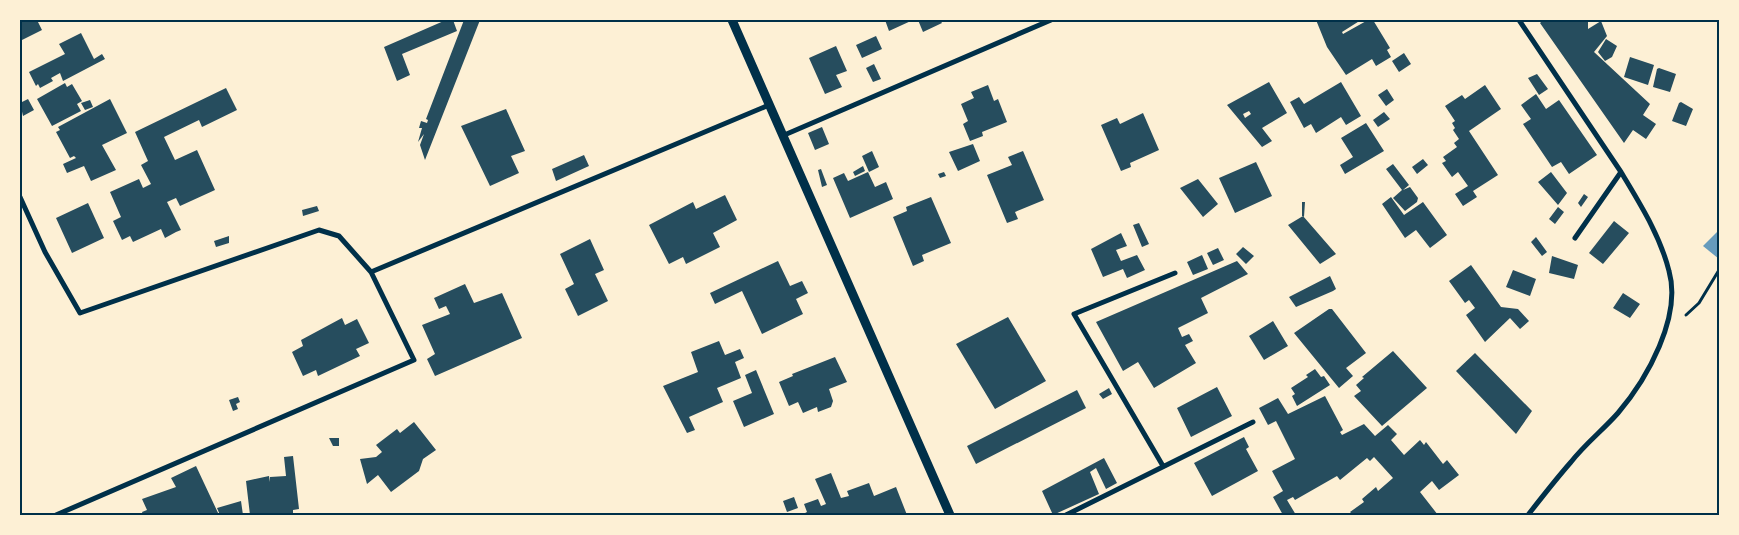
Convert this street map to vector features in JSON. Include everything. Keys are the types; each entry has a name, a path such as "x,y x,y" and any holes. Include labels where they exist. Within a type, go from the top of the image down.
{"street":[{"path":"732,20 950,515"},
{"path":"782,136 1050,20"},
{"path":"1519,20 1621,172 1654,230 1670,273 1671,303 1665,333 1646,375 1619,412 1571,461 1528,515"},
{"path":"371,272 769,105"},
{"path":"1575,238 1621,172"},
{"path":"20,197 45,252 80,313 319,230 339,236 371,272 414,360 56,515"},
{"path":"1164,466 1074,314 1175,274"},
{"path":"1066,515 1253,422"}],"path":[{"path":"1665,333 1699,303 1719,270"}],"water":[{"path":"1719,230 1719,259 1703,246"}],"building":[{"path":"20,20 37,20 42,30 20,41"},
{"path":"446,20 453,20 457,31 402,54 410,75 397,81 384,47"},
{"path":"464,20 480,20 425,160 420,145 424,134 418,142 422,128 419,128 421,121 427,123 428,120 426,119"},
{"path":"885,20 913,20 889,31"},
{"path":"918,20 940,20 942,23 923,32"},
{"path":"1316,20 1361,20 1342,32 1343,34 1368,20 1373,20 1390,48 1387,50 1391,57 1376,66 1372,59 1346,75 1327,47"},
{"path":"1543,20 1588,20 1588,29 1601,21 1607,36 1594,52 1650,104 1643,115 1656,124 1646,139 1633,130 1624,143 1540,23"},
{"path":"81,33 94,59 102,54 105,59 63,81 60,73 51,78 53,81 40,88 38,84 36,86 29,72 65,54 59,44"},
{"path":"876,36 882,49 862,58 856,45"},
{"path":"1606,39 1617,46 1612,57 1605,61 1598,52"},
{"path":"836,46 847,71 836,75 842,87 825,94 809,58"},
{"path":"1404,53 1411,64 1399,72 1392,61"},
{"path":"1630,57 1654,65 1648,85 1624,77"},
{"path":"874,64 881,79 873,82 866,68"},
{"path":"1657,69 1676,74 1670,92 1653,87"},
{"path":"1537,74 1548,89 1539,95 1528,78"},
{"path":"1269,82 1287,113 1262,128 1272,141 1262,147 1227,105","holes":["1249,111 1251,114 1245,118 1243,114"]},
{"path":"1341,82 1361,116 1346,125 1341,117 1316,133 1311,124 1304,128 1290,102 1299,97 1304,104"},
{"path":"65,83 67,87 72,84 82,101 77,104 81,111 52,126 37,99"},
{"path":"988,85 994,101 998,99 1007,122 982,132 983,136 970,141 963,124 968,121 961,104 974,98 971,92"},
{"path":"1485,85 1501,109 1469,131 1498,175 1473,191 1477,197 1463,206 1455,194 1468,186 1458,172 1452,177 1442,163 1446,161 1443,157 1457,147 1454,143 1459,139 1453,130 1455,128 1452,123 1455,121 1445,106 1462,95 1465,99"},
{"path":"226,88 237,110 202,127 199,120 164,137 175,160 197,150 215,190 180,206 176,198 167,202 181,230 165,238 161,229 133,242 130,236 122,240 113,221 121,217 110,192 139,179 143,188 151,184 141,165 148,161 135,132"},
{"path":"1387,89 1394,100 1386,106 1378,95"},
{"path":"1536,94 1546,109 1559,100 1597,155 1569,174 1561,162 1552,167 1523,124 1531,119 1521,105"},
{"path":"28,99 34,110 23,116 20,103"},
{"path":"110,99 127,133 102,145 116,170 91,181 84,166 67,173 63,164 76,158 74,156 70,158 56,132 60,130 58,127"},
{"path":"90,100 93,107 85,110 81,103"},
{"path":"1681,102 1693,109 1686,126 1672,121"},
{"path":"506,109 525,151 511,156 519,173 490,186 461,126"},
{"path":"1384,112 1390,119 1378,127 1373,120"},
{"path":"1143,113 1159,150 1130,163 1131,167 1121,171 1101,125 1117,118 1120,124"},
{"path":"1366,123 1384,151 1345,174 1340,165 1353,157 1341,138"},
{"path":"822,127 829,144 815,150 808,133"},
{"path":"973,144 980,161 958,171 949,152"},
{"path":"872,151 879,167 869,172 862,156"},
{"path":"1023,151 1044,200 1015,212 1018,219 1007,223 987,175 1012,165 1008,157"},
{"path":"584,155 589,166 556,181 552,169"},
{"path":"1423,159 1428,165 1417,174 1412,167"},
{"path":"1256,162 1272,196 1235,213 1219,178"},
{"path":"1393,164 1409,185 1403,190 1410,187 1418,198 1417,202 1405,211 1393,198 1402,190 1386,169"},
{"path":"863,166 865,171 855,176 853,172"},
{"path":"821,169 827,185 822,187 818,170"},
{"path":"868,172 875,187 886,182 893,199 850,218 833,178 844,173 848,181"},
{"path":"944,172 946,176 940,178 938,174"},
{"path":"1551,172 1567,193 1558,205 1538,182"},
{"path":"1198,179 1218,204 1203,217 1180,188"},
{"path":"1584,194 1588,197 1581,207 1578,203"},
{"path":"725,195 737,220 713,233 720,247 686,264 683,257 669,264 649,225 693,202 696,209"},
{"path":"931,197 951,243 922,255 924,261 913,266 893,217 907,211 906,207"},
{"path":"1391,197 1404,215 1423,202 1447,235 1430,248 1416,230 1405,238 1382,204"},
{"path":"1302,202 1305,202 1304,217 1302,216"},
{"path":"88,203 104,238 72,253 56,218"},
{"path":"317,206 319,211 303,216 302,210"},
{"path":"1558,207 1564,212 1555,224 1549,219"},
{"path":"1303,216 1336,254 1320,264 1288,225"},
{"path":"1614,221 1629,233 1603,264 1589,253"},
{"path":"1139,223 1149,244 1142,247 1133,225"},
{"path":"1121,233 1127,246 1116,250 1121,261 1137,255 1145,270 1127,278 1123,269 1103,277 1091,249"},
{"path":"229,236 229,243 216,247 214,241"},
{"path":"1536,237 1547,252 1542,256 1531,242"},
{"path":"590,239 604,270 595,274 608,301 578,316 565,289 574,284 560,254"},
{"path":"1243,247 1254,256 1246,264 1236,254"},
{"path":"1218,248 1224,260 1213,265 1207,253"},
{"path":"1202,255 1208,269 1193,275 1187,262"},
{"path":"1552,256 1578,265 1574,279 1549,273"},
{"path":"778,261 790,286 802,281 808,293 796,299 803,314 762,334 742,291 715,304 710,293"},
{"path":"1237,261 1248,274 1201,298 1208,313 1178,328 1182,337 1189,334 1193,341 1185,345 1196,363 1154,388 1138,362 1123,371 1096,322"},
{"path":"1471,265 1501,307 1518,309 1529,321 1520,329 1510,318 1485,342 1466,315 1475,308 1469,300 1465,303 1449,281"},
{"path":"1513,270 1536,279 1530,296 1506,287"},
{"path":"1330,276 1336,289 1333,291 1296,307 1289,297"},
{"path":"465,284 474,303 502,293 522,338 435,376 427,359 435,354 422,325 450,314 446,306 439,309 434,298"},
{"path":"1623,293 1640,304 1630,318 1613,308"},
{"path":"1329,309 1332,309 1366,353 1346,368 1353,376 1339,388 1294,333"},
{"path":"1008,317 1046,381 995,409 956,344"},
{"path":"342,318 345,325 357,319 369,343 356,349 360,356 318,376 316,370 303,376 292,352 303,346 301,340"},
{"path":"1273,321 1288,346 1264,360 1249,336"},
{"path":"719,341 725,355 740,349 744,358 735,362 741,378 717,388 723,402 689,417 695,430 687,433 663,386 698,372 691,352"},
{"path":"1393,351 1427,388 1382,426 1354,396 1361,391 1356,385 1364,378 1362,377"},
{"path":"1475,353 1532,411 1516,434 1456,371"},
{"path":"835,357 847,382 829,389 833,401 831,407 818,412 817,407 803,413 798,402 789,406 779,382 793,376 792,374"},
{"path":"1315,369 1321,377 1324,376 1330,385 1297,406 1292,396 1295,394 1291,388 1308,377 1306,375"},
{"path":"756,370 774,414 744,427 733,401 752,393 745,375"},
{"path":"1217,387 1232,416 1191,437 1177,408"},
{"path":"1109,388 1112,394 1103,399 1099,394"},
{"path":"1077,390 1086,408 976,464 967,446"},
{"path":"1325,396 1343,430 1340,432 1342,435 1364,424 1375,436 1388,425 1397,434 1391,440 1404,455 1420,440 1424,445 1426,442 1443,464 1447,460 1459,475 1439,490 1432,481 1420,492 1438,515 1353,515 1350,512 1364,502 1362,499 1376,487 1378,491 1393,478 1374,457 1370,461 1367,458 1340,480 1337,476 1295,500 1293,497 1287,500 1296,515 1283,515 1273,497 1283,491 1272,471 1295,459 1276,421 1268,425 1259,408 1278,398 1288,414"},
{"path":"238,397 240,402 236,404 238,409 233,411 229,400"},
{"path":"414,422 436,450 423,459 419,471 391,492 378,475 367,484 360,459 376,457 382,452 376,445 397,429 400,433"},
{"path":"1244,437 1249,447 1246,449 1258,471 1212,496 1194,463"},
{"path":"329,438 339,438 339,446 333,446"},
{"path":"293,456 299,509 293,510 293,515 261,515 260,513 250,515 246,481 269,476 270,482 270,477 286,476 284,457"},
{"path":"1104,458 1117,483 1106,489 1096,468 1090,472 1099,494 1053,515 1042,491"},
{"path":"196,466 219,515 143,515 142,512 147,510 142,499 176,487 171,478"},
{"path":"831,473 841,498 849,496 847,491 869,483 874,496 896,487 907,515 801,515 807,512 804,504 818,499 821,506 826,504 815,479"},
{"path":"794,497 798,508 787,512 783,501"},
{"path":"241,501 243,515 220,515 217,508"}]}
